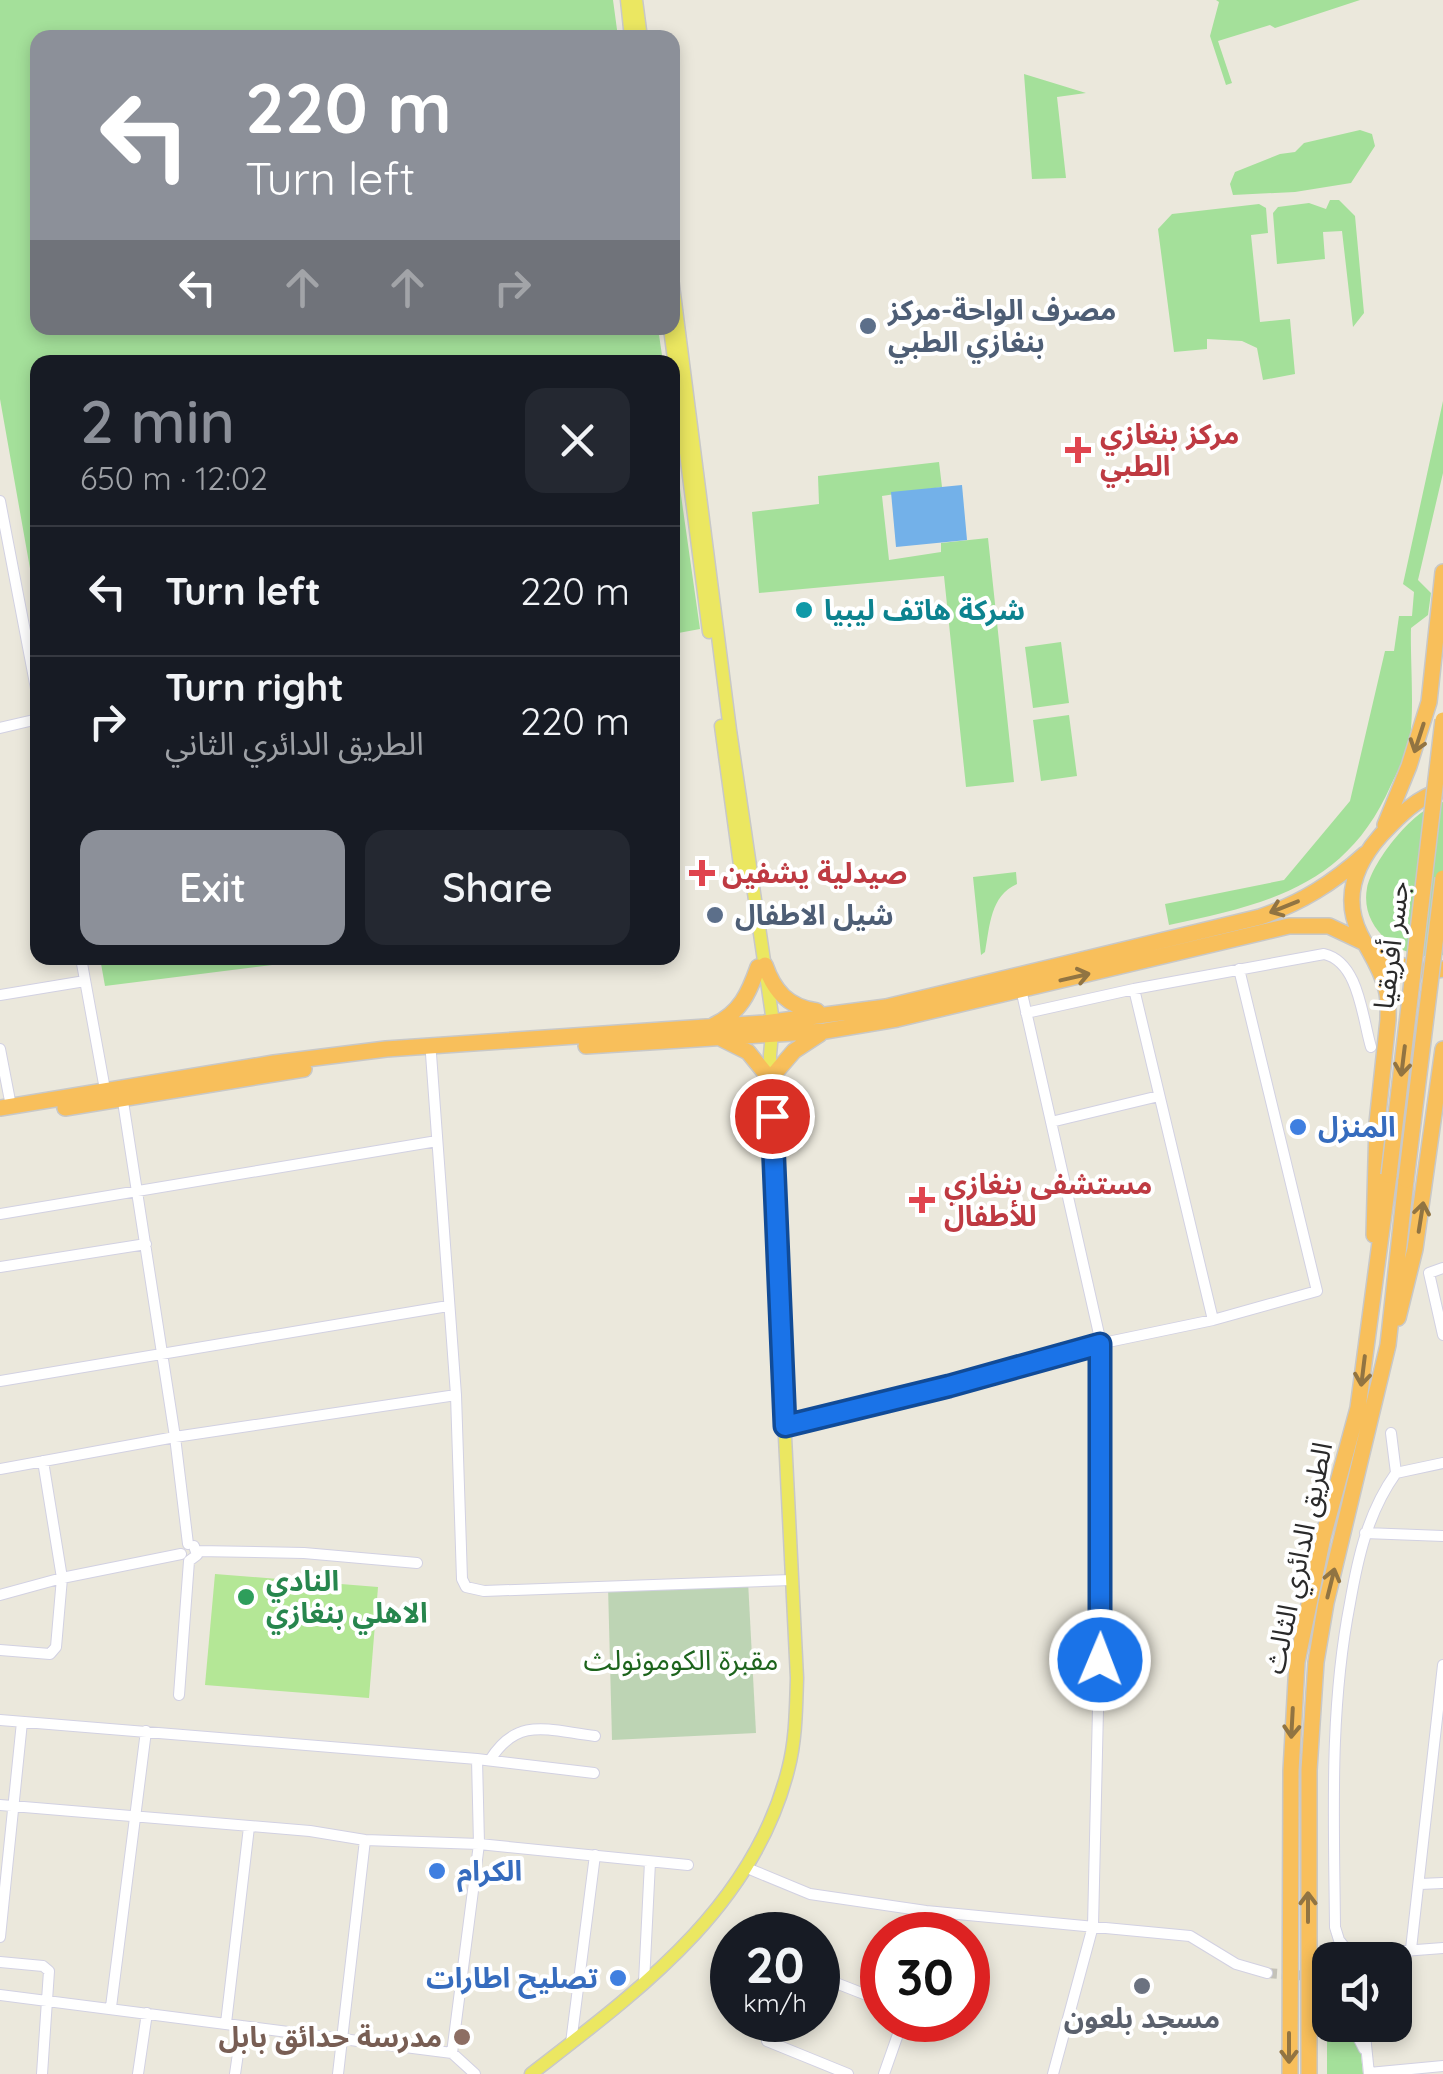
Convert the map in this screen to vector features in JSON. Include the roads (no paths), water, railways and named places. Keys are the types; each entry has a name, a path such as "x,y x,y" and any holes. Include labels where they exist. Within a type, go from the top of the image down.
{"highway":[{"path":"1379,837 1409,766 1429,702 1443,572"},
{"name":"جسر أفريقيا","path":"1389,1175 1443,720"},
{"path":"4,1111 431,1054 769,1028 918,1001 1260,917 1307,898 1365,854 1414,803 1443,790"},
{"path":"1365,854 1352,884 1351,901 1354,917 1388,992 1373,1193 1375,1274"},
{"name":"جسر أفريقيا","path":"1406,1180 1443,878"},
{"path":"769,1028 825,1032 897,1019 1289,926 1328,926 1416,971 1443,969"},
{"path":"761,966 786,1000 807,1010 841,1013"},
{"path":"715,1032 746,999 761,966"},
{"path":"114,1094 274,1063 386,1049 715,1032 748,1052 770,1079 794,1051 825,1032"},
{"path":"1388,1345 1416,1249 1443,1049"},
{"name":"الطريق الدائري الثالث","path":"1290,2074 1290,1771 1297,1662 1323,1537 1358,1408 1389,1175"},
{"name":"الطريق الدائري الثالث","path":"1308,2074 1310,1735 1316,1662 1326,1603 1388,1345 1406,1180"}],"main road":[{"path":"627,0 630,30"},
{"path":"636,0 640,30"},
{"path":"531,2074 644,1982 707,1924 748,1868 777,1806 789,1767 797,1678 769,1028 679,335"},
{"path":"680,408 731,814 761,966"}],"street":[{"path":"0,501 30,657"},
{"path":"0,576 14,572"},
{"path":"0,728 30,722"},
{"path":"1026,1013 1315,955 1337,958 1348,970 1371,1047"},
{"path":"82,965 138,1192 176,1437 189,1553 179,1695"},
{"path":"785,1426 1100,1344 1313,1294 1318,1286 1239,969"},
{"path":"0,995 85,981"},
{"path":"1134,989 1214,1320"},
{"path":"1021,990 1100,1344 1100,1622 1093,1926 1053,2074"},
{"path":"0,1049 4,1111"},
{"path":"431,1054 456,1395 462,1579 472,1591 791,1580"},
{"path":"1051,1122 1159,1096"},
{"path":"0,1214 437,1141"},
{"path":"0,1267 146,1244"},
{"path":"1443,1268 1429,1274 1443,1335"},
{"path":"0,1381 448,1306"},
{"path":"0,1469 176,1437 456,1395"},
{"path":"1340,1942 1335,1927 1332,1739 1340,1651 1366,1533 1382,1493 1396,1473 1391,1433"},
{"path":"0,1650 55,1652 62,1578 42,1461"},
{"path":"1396,1473 1443,1463"},
{"path":"1366,1533 1443,1536"},
{"path":"0,1595 62,1578 189,1553 304,1553 416,1563"},
{"path":"1411,1942 1438,1776 1443,1666"},
{"path":"0,1720 490,1760 594,1773"},
{"path":"0,1937 5,1853 16,1806 22,1722"},
{"path":"490,1760 500,1744 522,1730 596,1736"},
{"path":"111,2008 146,1732"},
{"path":"452,2053 479,1844 477,1759"},
{"path":"0,1805 310,1831 365,1840 479,1844 688,1866"},
{"path":"226,2024 249,1827"},
{"path":"338,2074 365,1840"},
{"path":"571,2043 595,1855"},
{"path":"644,1982 650,1862"},
{"path":"748,1868 810,1894 926,1910 1190,1936 1236,1964 1266,1973"},
{"path":"1420,1884 1443,1883"},
{"path":"1412,1949 1443,1948"},
{"path":"0,1962 47,1968 50,1976 42,2074"},
{"path":"0,1995 452,2053 475,2074"},
{"path":"138,2074 146,2014"},
{"path":"235,2074 242,2026"},
{"path":"772,2042 848,2074"},
{"path":"884,2074 895,2042"},
{"path":"1361,2042 1367,2054"},
{"path":"1366,2042 1369,2074 1443,2066"}],"water":[{"path":"962,485 967,540 896,547 891,492"}],"tunnel":[{"path":"1267,1973 1312,1976"}],"place":[{"name":"مصرف الواحة-مركز بنغازي الطبي","path":"868,326"},
{"name":"مركز بنغازي الطبي","path":"1078,450"},
{"name":"شركة هاتف ليبيا","path":"804,610"},
{"name":"صيدلية يشفين","path":"702,873"},
{"name":"شيل الاطفال","path":"715,915"},
{"name":"المنزل","path":"1298,1127"},
{"name":"مستشفى بنغازي للأطفال","path":"922,1200"},
{"name":"النادي الاهلي بنغازي","path":"246,1597"},
{"name":"الكرام","path":"437,1871"},
{"name":"تصليح اطارات","path":"618,1978"},
{"name":"مسجد بلعون","path":"1142,1986"},
{"name":"مدرسة حدائق بابل","path":"462,2037"}],"park label":[{"name":"مقبرة الكومونولث","path":"681,1660"}]}
